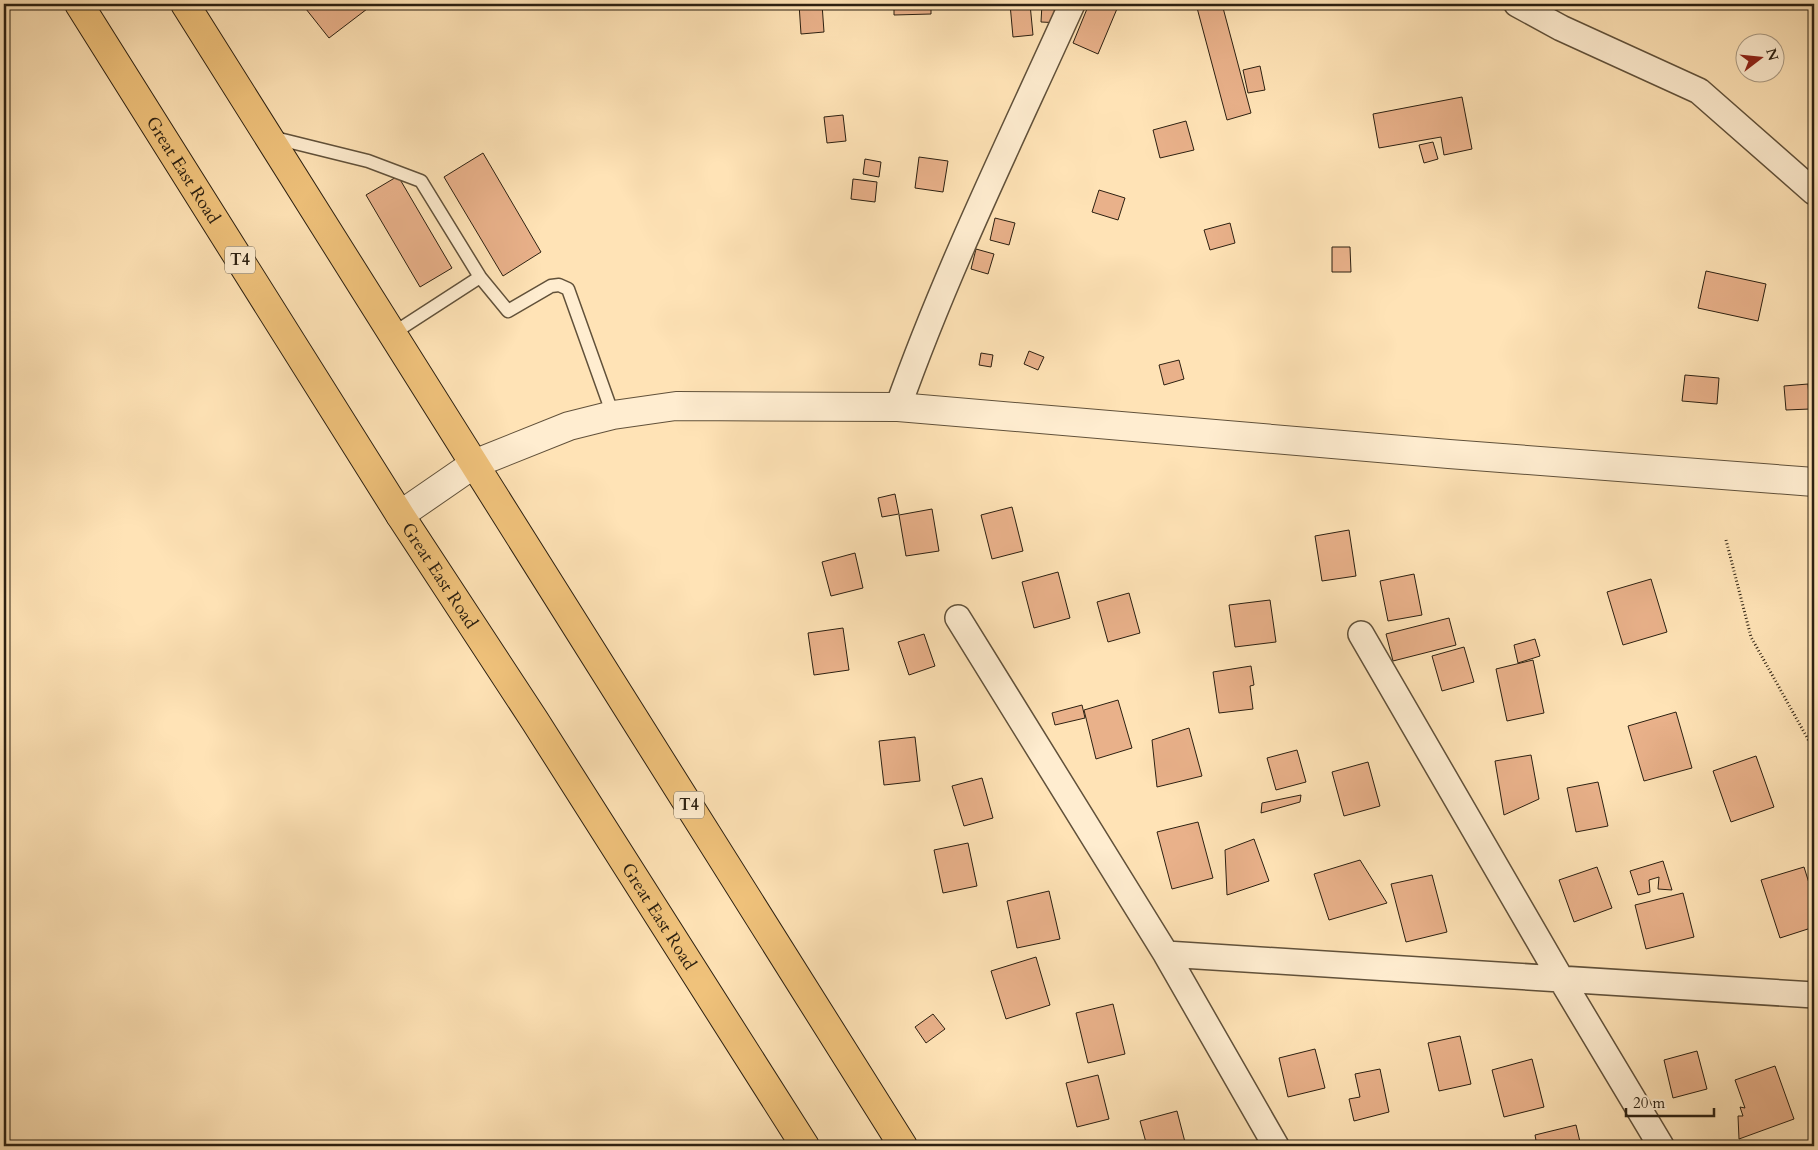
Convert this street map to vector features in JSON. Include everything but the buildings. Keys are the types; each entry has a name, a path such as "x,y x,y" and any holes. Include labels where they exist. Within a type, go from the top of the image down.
{"main road":[{"name":"Great East Road","path":"80,4 400,516 535,721 805,1146"},
{"name":"T4","path":"185,4 904,1146"}],"street":[{"path":"898,407 915,359 995,170 1072,4"},
{"path":"1517,4 1561,28 1699,91 1814,192"},
{"path":"400,516 474,464 568,426 613,415 676,406 898,407 1459,455 1814,482"},
{"path":"958,618 1166,954 1276,1146"},
{"path":"1361,634 1660,1146"},
{"path":"1166,954 1814,994"}],"lane":[{"path":"269,137 368,161 421,181 480,277 508,311 551,286 559,285 568,289 613,415"},
{"path":"392,334 480,277"}],"path":[{"path":"1726,540 1751,636 1814,750"}]}
